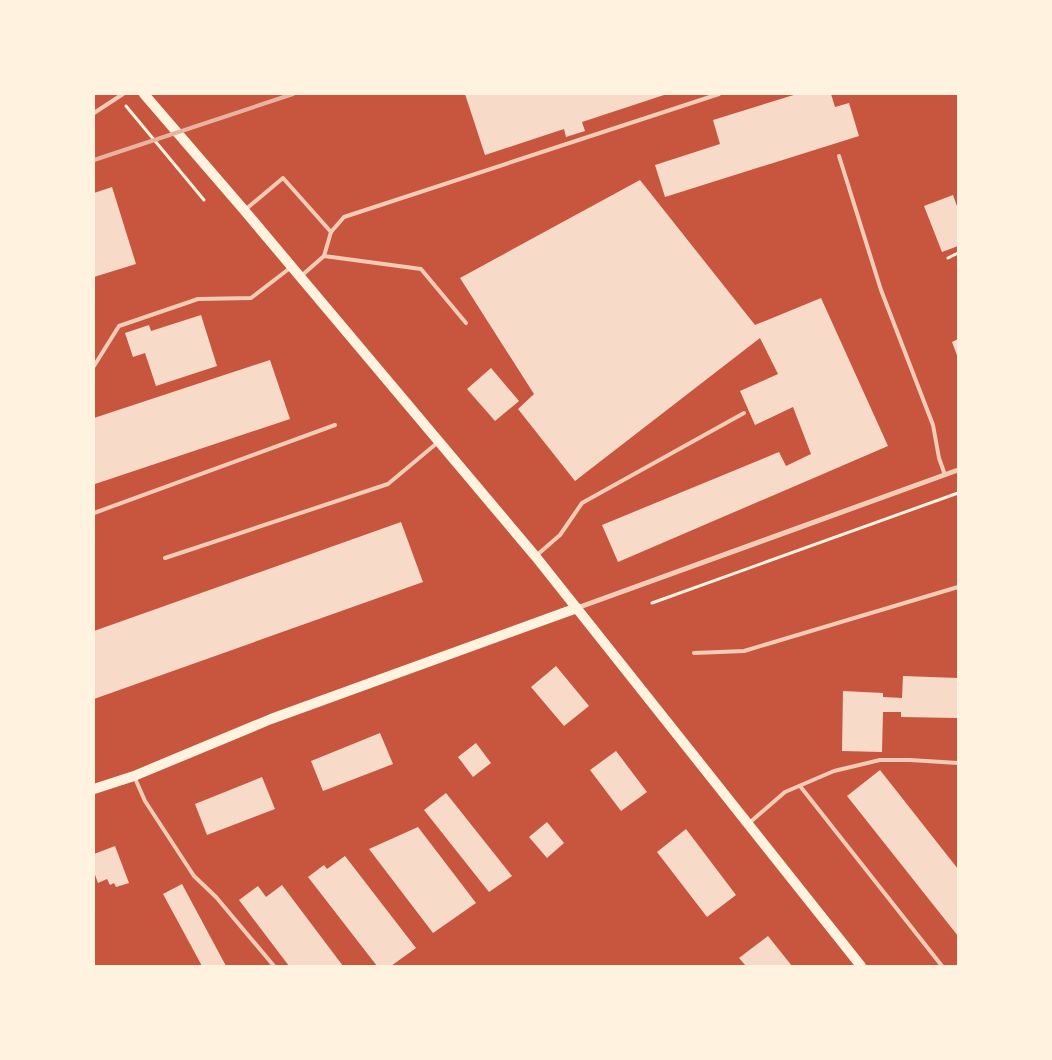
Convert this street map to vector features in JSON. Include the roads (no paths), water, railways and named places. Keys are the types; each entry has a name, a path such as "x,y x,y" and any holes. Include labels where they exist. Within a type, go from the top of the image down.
{"main road":[{"path":"144,94 536,557 861,966"},
{"path":"94,789 134,776 271,719 577,608"}],"street":[{"path":"577,608 958,470"}],"lane":[{"path":"300,277 324,256 331,232 344,217 719,94"},
{"path":"94,113 120,95"},
{"path":"839,156 881,290 933,425 939,458 945,474"},
{"path":"244,210 283,178 331,232"},
{"path":"324,256 421,269 466,323"},
{"path":"94,366 119,326 198,299 251,298 291,266"},
{"path":"536,557 560,535 582,503 744,413"},
{"path":"94,513 335,425"},
{"path":"165,558 388,484 439,442"},
{"path":"694,653 744,651 958,587"},
{"path":"748,824 785,792 834,772 880,760 958,763"},
{"path":"134,776 145,801 194,876 216,897 274,966"},
{"path":"800,786 942,966"}],"railway":[{"path":"94,160 293,94"}]}
